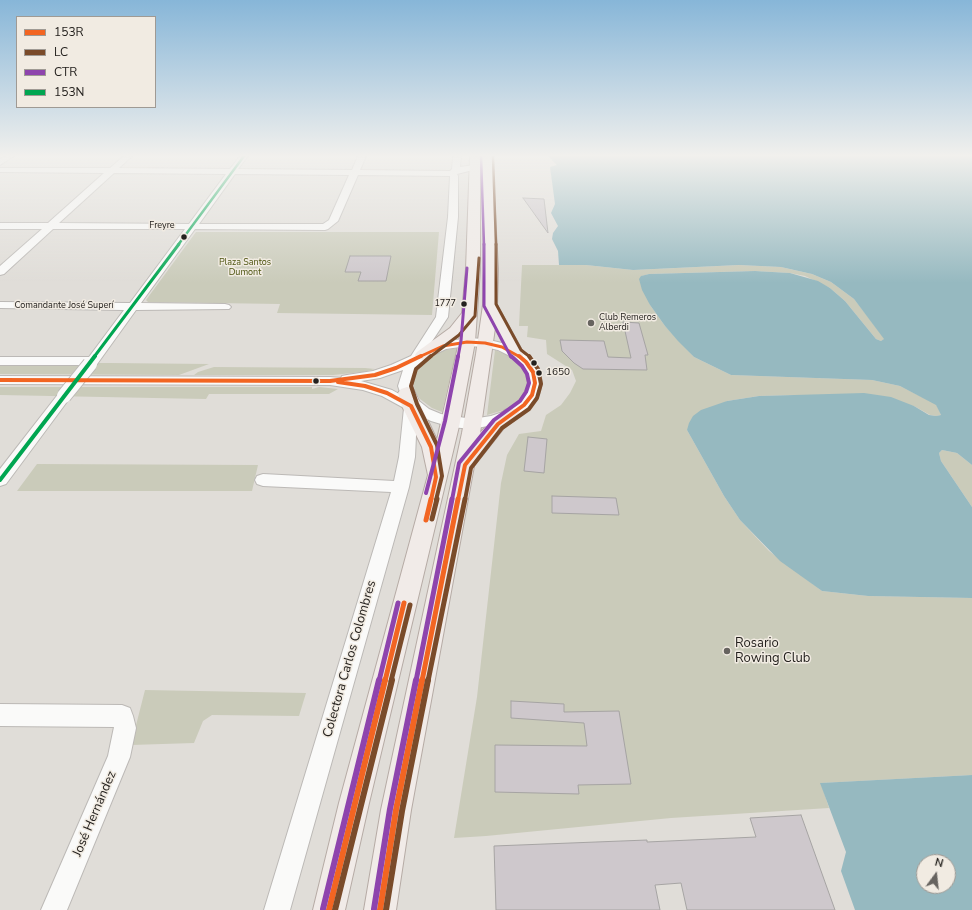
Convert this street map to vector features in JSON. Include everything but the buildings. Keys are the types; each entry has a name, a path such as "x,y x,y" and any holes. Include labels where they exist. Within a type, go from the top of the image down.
{"main road":[{"path":"329,910 354,802 451,422 467,342 470,313 473,269 474,198"},
{"path":"380,910 396,810 472,424 485,343 490,305 491,269 489,198"},
{"path":"490,305 516,354"},
{"path":"418,357 455,331 470,313"},
{"path":"414,404 432,447 436,477"},
{"path":"464,465 498,424 511,414"}],"street":[{"path":"0,272 81,198"},
{"path":"1,478 91,362 212,198"},
{"name":"Freyre","path":"0,226 324,226 332,221 342,198"},
{"path":"418,357 442,317 453,217 453,198"},
{"name":"Comandante José Superí","path":"0,305 225,306"},
{"path":"0,380 330,381 375,375 396,368 443,346 467,342 485,343 502,347 516,354 526,362 533,372 535,384 532,395 524,405 511,414 493,421 472,424 451,422 436,418 414,404 365,386 330,381"},
{"name":"Colectora Carlos Colombres","path":"277,910 400,487 407,456 408,430 414,404 406,379 418,357"},
{"path":"0,361 91,362"},
{"path":"264,480 400,487"},
{"name":"José Hernández","path":"0,715 122,716 125,728 119,757 54,910"}],"green space":[{"name":"Plaza Santos Dumont","path":"196,232 439,232 432,315 277,313 280,304 148,302 146,300"},
{"name":"Rosario Rowing Club","path":"522,265 586,265 633,270 739,265 781,267 812,274 831,282 854,299 885,339 881,341 876,339 845,301 830,288 805,276 790,273 755,271 649,274 642,276 650,305 665,326 694,357 731,375 872,380 900,386 936,404 941,415 930,415 914,406 793,395 759,396 727,401 687,430 724,496 740,520 769,551 822,591 868,596 972,598 972,775 821,783 829,808 671,818 454,838 477,697 501,483 507,455 519,434 541,431 546,415 561,405 570,393 576,381 572,370 547,354 546,340 527,337 528,326 519,326"},
{"path":"457,348 442,412 432,408 420,399 415,392 413,381 416,370 424,361 441,351"},
{"path":"495,350 509,356 520,364 527,373 528,384 524,395 514,405 504,410 487,415"},
{"path":"0,363 209,364 179,375 0,374"},
{"path":"214,367 375,369 363,372 333,375 194,375 198,372"},
{"path":"0,387 312,387 312,389 319,387 338,389 329,394 209,394 206,399 0,395"},
{"path":"942,450 957,453 972,465 972,507 941,461 939,453"},
{"path":"37,464 258,465 252,491 17,491"},
{"path":"145,690 306,693 299,716 212,715 203,721 194,743 131,745"}],"water":[{"path":"554,198 972,198 972,465 957,453 942,450 939,453 941,461 972,507 972,598 868,596 822,591 780,561 740,520 724,496 687,430 693,416 701,410 727,401 759,396 864,393 891,397 914,406 929,415 941,415 936,405 900,386 872,380 731,375 694,357 678,341 650,305 642,290 639,279 641,276 649,274 755,271 790,273 818,281 830,288 845,301 876,339 881,341 884,339 854,299 831,282 812,274 781,267 739,265 633,270 586,265 559,265 558,251 552,239 553,233 558,226 551,213 555,204"},
{"path":"972,775 972,910 855,910 841,871 846,852 820,783"}],"transit line":[{"name":"153N","path":"0,480 133,306 213,198"},
{"name":"CTR","path":"374,909 390,809 459,463 494,420 520,401 526,392 529,383 527,374 522,366 511,357 484,306 485,269 483,198"},
{"name":"LC","path":"386,910 402,811 471,468 502,428 529,409 537,398 541,384 538,369 531,358 521,350 496,304 497,269 495,198"},
{"name":"LC","path":"432,519 442,476 437,445 417,404 411,386 416,369 459,335 475,316 479,258"},
{"name":"CTR","path":"426,493 445,421 461,341 467,268"},
{"name":"153R","path":"0,380 330,381 375,375 396,368 443,346 467,342 485,343 502,347 516,354 526,362 533,372 535,383 532,395 524,405 498,424 465,465 396,810 380,910"},
{"name":"153R","path":"338,382 365,386 387,393 411,406 431,447 436,477 426,520"},
{"name":"CTR","path":"323,909 398,603"},
{"name":"153R","path":"329,910 404,603"},
{"name":"LC","path":"335,910 410,605"}],"place":[{"name":"1777","path":"464,304"},
{"name":"Club Remeros Alberdi","path":"591,323"},
{"name":"1650","path":"539,373"},
{"name":"Rosario Rowing Club","path":"727,651"}]}
